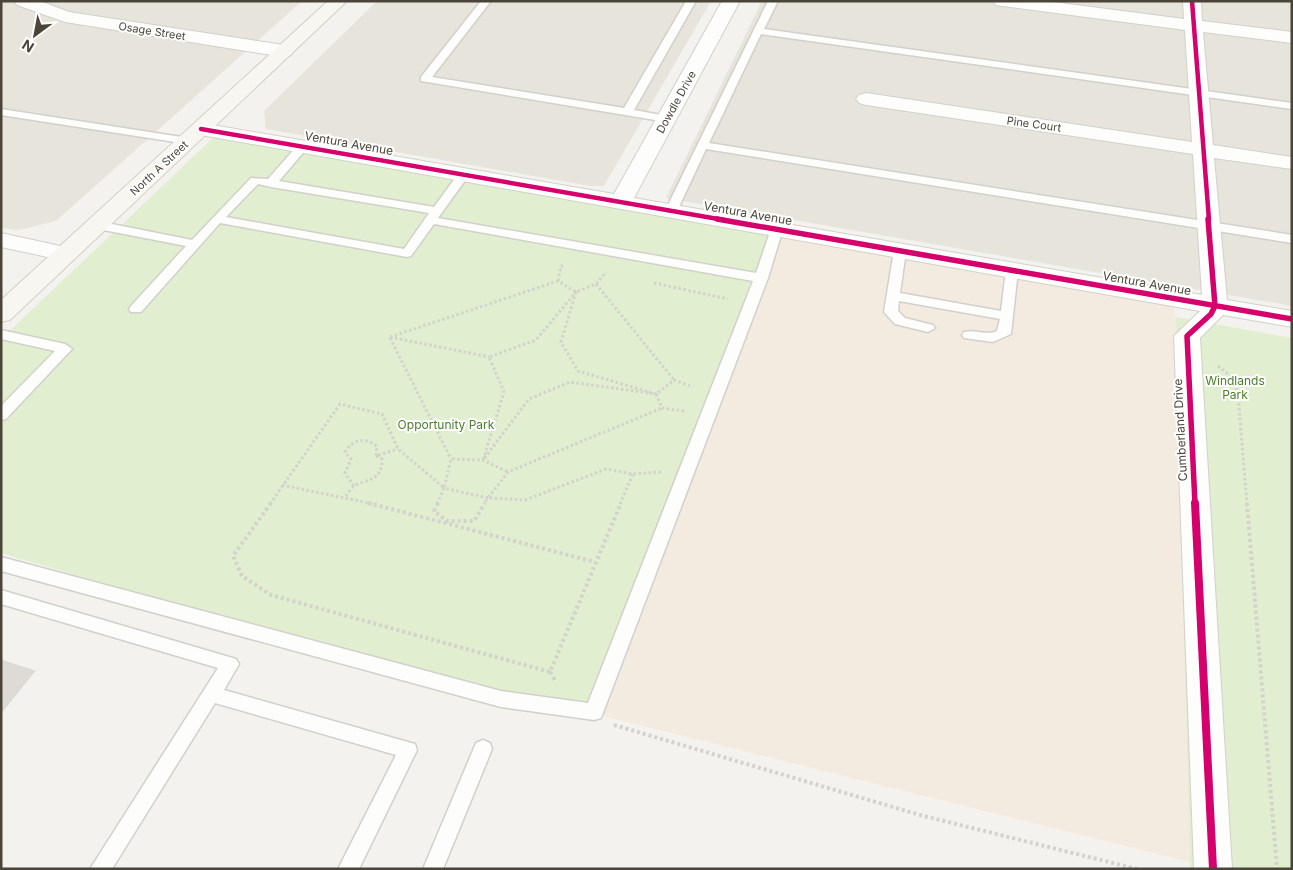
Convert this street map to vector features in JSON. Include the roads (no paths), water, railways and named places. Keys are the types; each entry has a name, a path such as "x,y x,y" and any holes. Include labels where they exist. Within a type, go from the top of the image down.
{"main road":[{"name":"North A Street","path":"1,314 338,1"}],"street":[{"name":"Osage Street","path":"23,1 65,17 284,51"},
{"name":"Dowdle Drive","path":"622,202 731,1"},
{"path":"1002,1 1193,14 1292,38"},
{"path":"1193,14 1214,306"},
{"name":"Pine Court","path":"866,99 1292,163"},
{"name":"Ventura Avenue","path":"194,135 302,147 1292,319"},
{"path":"1,240 66,254"},
{"name":"Cumberland Drive","path":"1213,869 1187,336 1211,314 1214,306"}],"lane":[{"path":"486,1 426,78 667,119"},
{"path":"627,112 691,1"},
{"path":"671,211 773,1"},
{"path":"758,32 1292,106"},
{"path":"1,112 194,135"},
{"path":"702,145 1292,239"},
{"path":"271,183 302,147"},
{"path":"217,219 407,253 462,175"},
{"path":"136,309 255,180 761,278"},
{"path":"97,226 195,244"},
{"path":"1,564 501,699 594,712 761,278 777,229"},
{"path":"900,251 891,312 896,318 928,328"},
{"path":"970,335 998,338 1006,331 1012,270"},
{"path":"893,296 1007,316"},
{"path":"1,334 65,349 1,414"},
{"path":"1,597 230,664 100,869"},
{"path":"211,694 408,750 348,869"},
{"path":"433,869 483,749"}],"park label":[{"name":"Windlands Park","path":"1235,387"},
{"name":"Opportunity Park","path":"446,424"}]}
